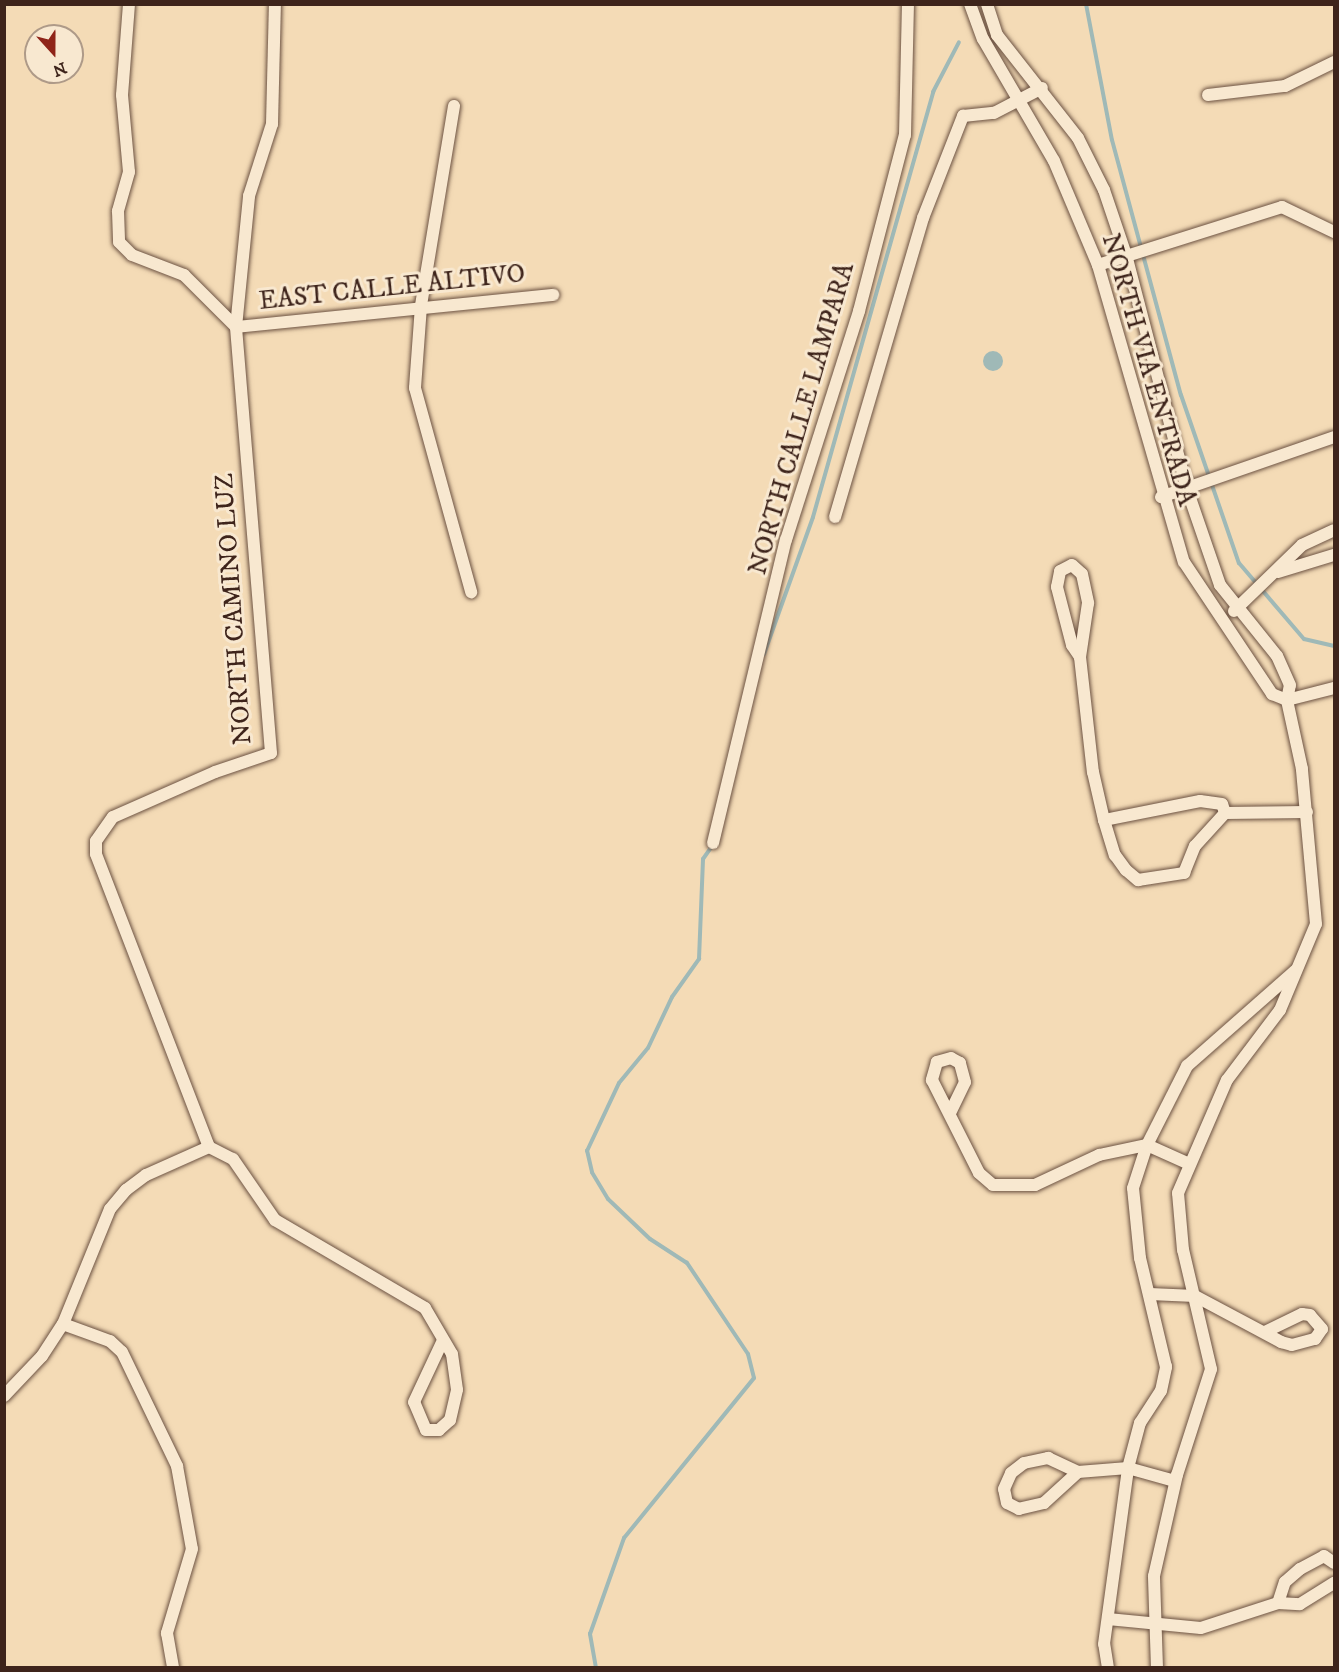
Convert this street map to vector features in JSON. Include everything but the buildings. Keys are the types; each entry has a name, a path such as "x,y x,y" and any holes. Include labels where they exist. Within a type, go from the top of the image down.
{"street":[{"path":"129,4 122,95 129,172 118,212 119,242 132,255 184,275 236,327"},
{"name":"NORTH CAMINO LUZ","path":"209,1147 96,854 96,841 113,817 215,772 271,753 236,327 249,196 272,124 275,4"},
{"name":"NORTH CALLE LAMPARA","path":"713,843 786,540 859,311 905,135 908,4"},
{"name":"NORTH VIA ENTRADA","path":"970,4 983,39 1054,161 1098,265 1161,497 1184,562 1225,617 1272,694 1287,700"},
{"name":"NORTH VIA ENTRADA","path":"987,4 997,35 1042,88 1078,138 1104,190 1126,255 1187,489 1220,585 1277,656 1290,686 1287,700 1295,723 1307,812 1316,924 1301,965 1280,1010 1227,1080 1187,1163 1178,1193 1183,1250 1196,1296 1211,1368 1176,1480 1154,1576 1157,1668"},
{"path":"1208,95 1285,86 1335,62"},
{"path":"835,517 922,218 963,116 994,113 1020,102 1042,88"},
{"path":"454,106 421,306 414,388 471,592"},
{"path":"1098,265 1282,207 1335,232"},
{"name":"EAST CALLE ALTIVO","path":"236,327 421,306 553,295"},
{"path":"1161,497 1335,437"},
{"path":"1225,617 1278,572 1302,545 1335,530"},
{"path":"1278,572 1335,555"},
{"path":"1080,657 1072,645 1057,586 1060,571 1072,565 1082,574 1088,603 1080,657 1093,772 1115,855 1138,880 1184,873 1195,846 1225,813 1307,812"},
{"path":"1287,700 1335,688"},
{"path":"1104,820 1200,801 1222,804 1225,813"},
{"name":"NORTH VIA ENTRADA","path":"1108,1668 1104,1644 1128,1468 1140,1423 1161,1391 1167,1367 1140,1258 1133,1188 1147,1145 1187,1066 1301,965"},
{"path":"950,1113 979,1173 993,1185 1035,1185 1098,1155 1147,1145 1187,1163"},
{"path":"4,1396 42,1356 63,1324 110,1209 126,1190 146,1175 209,1147 233,1159 275,1221 405,1293 425,1308 443,1340 455,1363 455,1410 439,1430 426,1430 414,1402 443,1340"},
{"path":"1150,1294 1196,1296 1265,1332"},
{"path":"63,1324 110,1341 122,1352 177,1466 192,1549 167,1633 173,1668"},
{"path":"1078,1472 1044,1503 1019,1509 1007,1503 1004,1489 1024,1463 1048,1458 1078,1472 1128,1468 1176,1480"},
{"path":"1278,1604 1285,1582 1300,1569 1324,1557 1335,1563"},
{"path":"1108,1619 1201,1628 1278,1604 1300,1604 1335,1583"}],"water":[{"path":"989,351 997,351 1003,357 1003,365 997,371 989,371 983,365 983,357"}],"waterway":[{"path":"1086,4 1112,140 1181,395 1239,563 1304,639 1334,646"},
{"path":"764,654 813,517 933,92 959,42"},
{"path":"596,1668 590,1634 624,1538 754,1378 748,1354 687,1263 650,1239 608,1199 592,1172 587,1151 619,1083 648,1048 672,997 699,959 703,859 712,846"}]}
